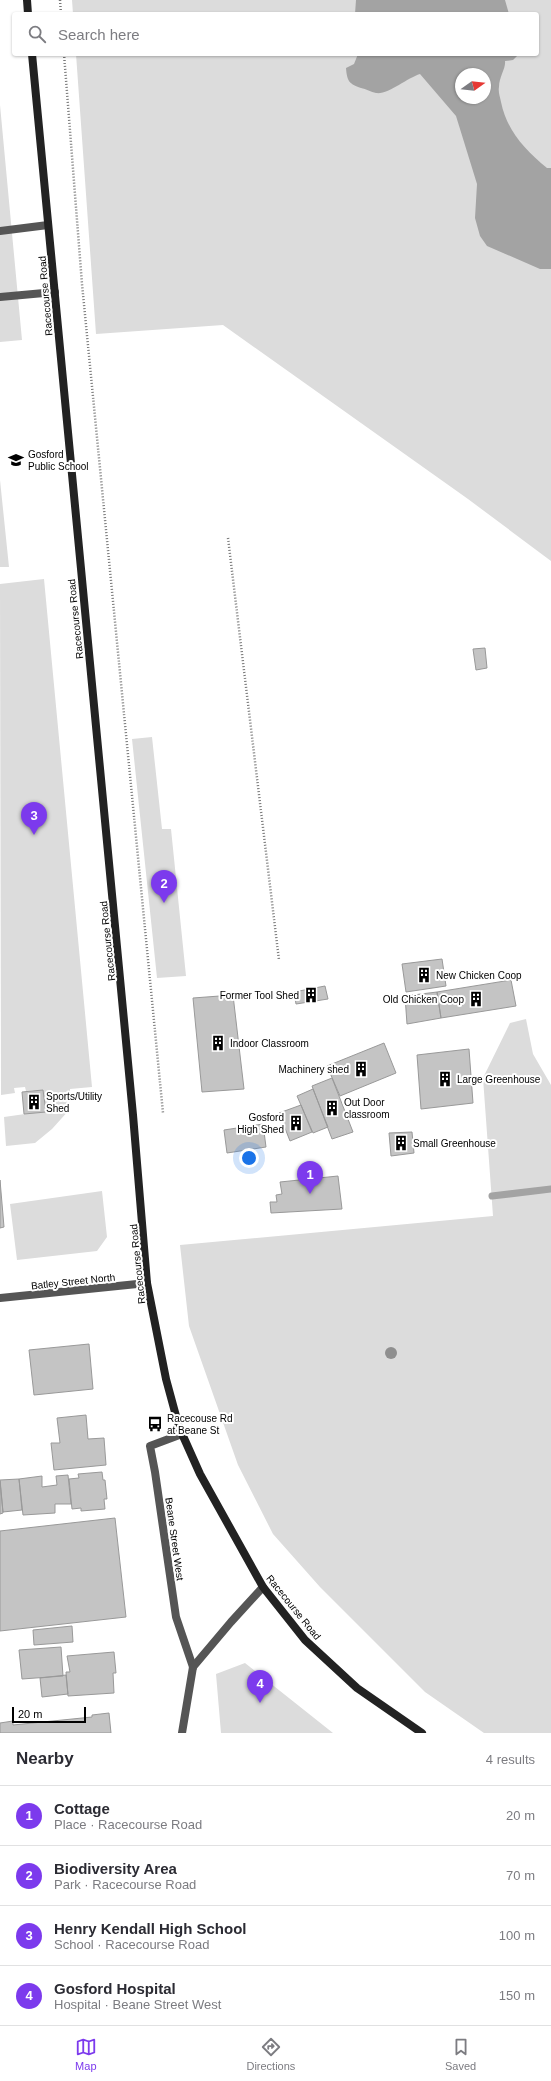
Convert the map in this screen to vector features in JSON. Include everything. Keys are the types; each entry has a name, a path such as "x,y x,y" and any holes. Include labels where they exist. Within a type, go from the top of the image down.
{"main road":[{"path":"27,0 28,12"},
{"name":"Racecourse Road","path":"32,56 134,1115 147,1283 166,1379 182,1434 200,1474 263,1588 305,1640 357,1688 422,1733"}],"street":[{"path":"0,231 48,225"},
{"path":"0,297 55,292"},
{"name":"Batley Street North","path":"0,1298 147,1283"},
{"name":"Beane Street West","path":"182,1434 150,1446 156,1472 176,1617 193,1667 182,1733"},
{"name":"Beane Street West","path":"193,1667 230,1622 263,1588"}],"path":[{"path":"60,0 61,12"},
{"path":"64,56 82,284 163,1113"},
{"path":"228,538 279,960"}],"shaded area":[{"path":"72,0 551,0 551,561 468,499 223,325 96,334 76,56 539,56 539,12 73,12"},
{"path":"356,0 505,0 508,12 355,12"},
{"path":"357,56 517,56 513,60 505,61 499,83 499,93 504,112 512,131 531,154 547,168 551,168 551,269 540,269 487,246 480,236 475,218 477,184 456,116 420,74 392,89 381,93 376,93 357,87 349,81 346,68 354,64"},
{"path":"0,105 22,340 0,342"},
{"path":"0,480 9,567 0,567"},
{"path":"44,579 92,1087 70,1089 70,1109 52,1129 35,1143 6,1146 4,1117 46,1111 43,1090 26,1091 25,1087 14,1088 15,1093 1,1095 0,584"},
{"path":"152,737 162,829 171,829 186,976 157,978 132,739"},
{"path":"526,1019 533,1054 551,1085 551,1733 484,1733 425,1692 320,1587 273,1534 238,1465 189,1326 180,1245 493,1216 483,1078 510,1023"},
{"path":"102,1191 107,1237 97,1251 17,1260 10,1204"},
{"path":"245,1663 333,1733 221,1733 216,1674"}],"building":[{"path":"485,648 487,668 476,670 473,649"},
{"name":"New Chicken Coop","path":"442,959 446,986 406,992 402,964"},
{"name":"Old Chicken Coop","path":"511,980 516,1006 441,1018 437,992"},
{"name":"Former Tool Shed","path":"325,986 328,999 296,1004 294,992"},
{"path":"437,992 441,1018 407,1024 405,996"},
{"name":"Indoor Classroom","path":"233,995 244,1089 202,1092 193,998"},
{"name":"Machinery shed","path":"384,1043 396,1073 340,1096 327,1066"},
{"name":"Large Greenhouse","path":"469,1049 473,1103 421,1109 417,1055"},
{"name":"Out Door classroom","path":"332,1078 353,1132 332,1139 312,1086"},
{"path":"313,1089 328,1127 313,1133 297,1096"},
{"name":"Sports/Utility Shed","path":"43,1090 46,1112 24,1114 22,1092"},
{"name":"Gosford High Shed","path":"301,1105 312,1132 290,1141 279,1113"},
{"path":"263,1124 266,1147 227,1153 224,1130"},
{"name":"Small Greenhouse","path":"412,1132 414,1153 391,1156 389,1133"},
{"path":"338,1176 342,1209 271,1213 270,1202 277,1202 276,1195 282,1194 280,1182"},
{"path":"0,1180 4,1227 0,1228"},
{"path":"89,1344 93,1389 34,1395 29,1350"},
{"path":"86,1415 88,1439 104,1438 106,1465 54,1470 51,1443 60,1443 57,1418"},
{"path":"102,1472 103,1480 105,1480 107,1499 104,1499 105,1509 81,1511 81,1508 72,1509 69,1479 79,1478 78,1474"},
{"path":"68,1475 71,1504 55,1504 55,1513 23,1515 19,1479 42,1476 42,1487 57,1485 56,1476"},
{"path":"19,1479 22,1510 3,1512 0,1480"},
{"path":"0,1481 3,1513 0,1514"},
{"path":"115,1518 126,1617 0,1631 0,1531"},
{"path":"72,1626 73,1642 34,1645 33,1630"},
{"path":"61,1647 63,1676 22,1679 19,1650"},
{"path":"114,1652 116,1673 113,1673 114,1693 68,1696 66,1672 70,1672 67,1656"},
{"path":"66,1675 68,1694 42,1697 40,1678"},
{"path":"109,1713 111,1733 0,1733 0,1723 13,1721 13,1725 92,1717 92,1715"}],"waterway":[{"path":"492,1196 551,1189"}],"place":[{"name":"Gosford Public School","path":"16,460"},
{"name":"Henry Kendall High School","path":"34,835"},
{"name":"Biodiversity Area","path":"164,903"},
{"name":"New Chicken Coop","path":"424,975"},
{"name":"Former Tool Shed","path":"311,995"},
{"name":"Old Chicken Coop","path":"476,999"},
{"name":"Indoor Classroom","path":"218,1043"},
{"name":"Machinery shed","path":"361,1069"},
{"name":"Large Greenhouse","path":"445,1079"},
{"name":"Sports/Utility Shed","path":"34,1102"},
{"name":"Out Door classroom","path":"332,1108"},
{"name":"Gosford High Shed","path":"296,1123"},
{"name":"Small Greenhouse","path":"401,1143"},
{"name":"Cottage","path":"310,1194"},
{"name":"Racecouse Rd at Beane St","path":"155,1424"},
{"name":"Gosford Hospital","path":"260,1703"}]}
